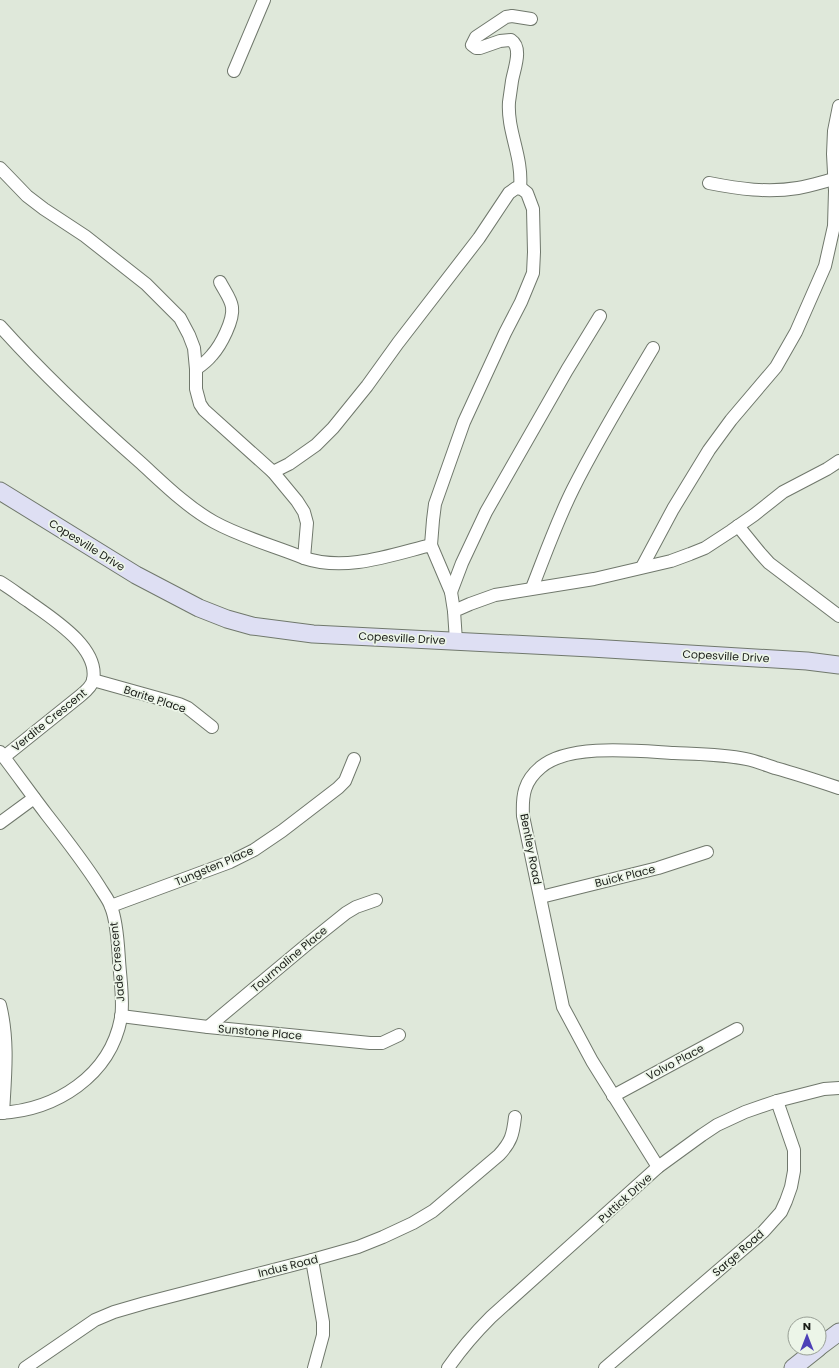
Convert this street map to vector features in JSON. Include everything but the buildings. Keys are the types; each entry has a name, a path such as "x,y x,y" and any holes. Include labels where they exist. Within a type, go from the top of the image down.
{"street":[{"path":"234,71 264,0"},
{"path":"520,188 521,171 509,116 512,82 517,55 516,45 511,40 506,39 480,48 476,48 472,45 476,37 506,17 516,16 531,19"},
{"path":"642,567 673,508 710,450 732,420 776,367 796,332 825,266 830,245 835,207 833,154 834,131 839,106"},
{"path":"0,168 27,196 44,210 84,236 156,293 180,318 194,348 196,389 200,404 204,410 273,472 297,501 304,512 307,523 304,558"},
{"path":"709,183 748,189 778,190 799,188 834,178"},
{"path":"273,472 289,464 316,445 333,428 367,386 475,243 509,193 516,188 525,190 533,208 533,273 522,302 505,333 464,422 435,504 431,544 451,592 456,640"},
{"path":"196,369 215,352 232,319 231,303 220,282"},
{"path":"451,592 465,556 486,512 567,370 600,316"},
{"path":"0,326 33,363 97,424 182,499 214,522 236,533 314,561 343,563 377,560 431,544"},
{"path":"532,588 572,491 600,437 653,348"},
{"path":"454,611 495,595 594,579 671,561 690,554 705,548 738,526 783,492 839,461"},
{"name":"Copesville Drive","path":"0,491 136,575 199,608 227,619 266,628 313,634 456,640 807,661 839,665"},
{"path":"738,526 769,563 839,616"},
{"name":"Verdite Crescent","path":"0,582 52,618 72,634 86,649 93,667 93,680 80,696 2,755"},
{"name":"Barite Place","path":"93,680 179,704 188,708 212,727"},
{"name":"Bentley Road","path":"658,1167 592,1061 563,1007 523,816 524,790 531,778 541,766 554,759 574,754 597,751 722,756 747,759 839,788"},
{"name":"Jade Crescent","path":"1,1113 33,1108 45,1104 59,1098 78,1086 94,1072 107,1054 116,1036 121,1016 121,987 118,951 111,906 83,861 2,755"},
{"name":"Tungsten Place","path":"111,906 230,862 254,850 282,831 338,788 345,781 354,759"},
{"path":"0,823 34,798"},
{"name":"Buick Place","path":"541,897 658,868 708,852"},
{"name":"Tourmaline Place","path":"208,1027 311,940 346,913 356,907 376,900"},
{"path":"0,1005 5,1038 6,1060 1,1113"},
{"name":"Sunstone Place","path":"121,1016 208,1027 370,1043 382,1043 399,1035"},
{"name":"Volvo Place","path":"613,1096 737,1029"},
{"name":"Puttick Drive","path":"448,1368 459,1351 473,1334 658,1167 717,1125 745,1112 777,1101 824,1089 839,1088"},
{"name":"Sarge Road","path":"605,1368 763,1232 781,1212 791,1186 794,1171 794,1150 777,1101"},
{"name":"Indus Road","path":"25,1368 95,1320 114,1312 358,1247 413,1223 434,1211 494,1160 508,1145 512,1137 515,1117"},
{"path":"312,1260 324,1322 323,1335 314,1368"},
{"path":"827,1342 839,1332"},
{"path":"793,1368 809,1356"}]}
